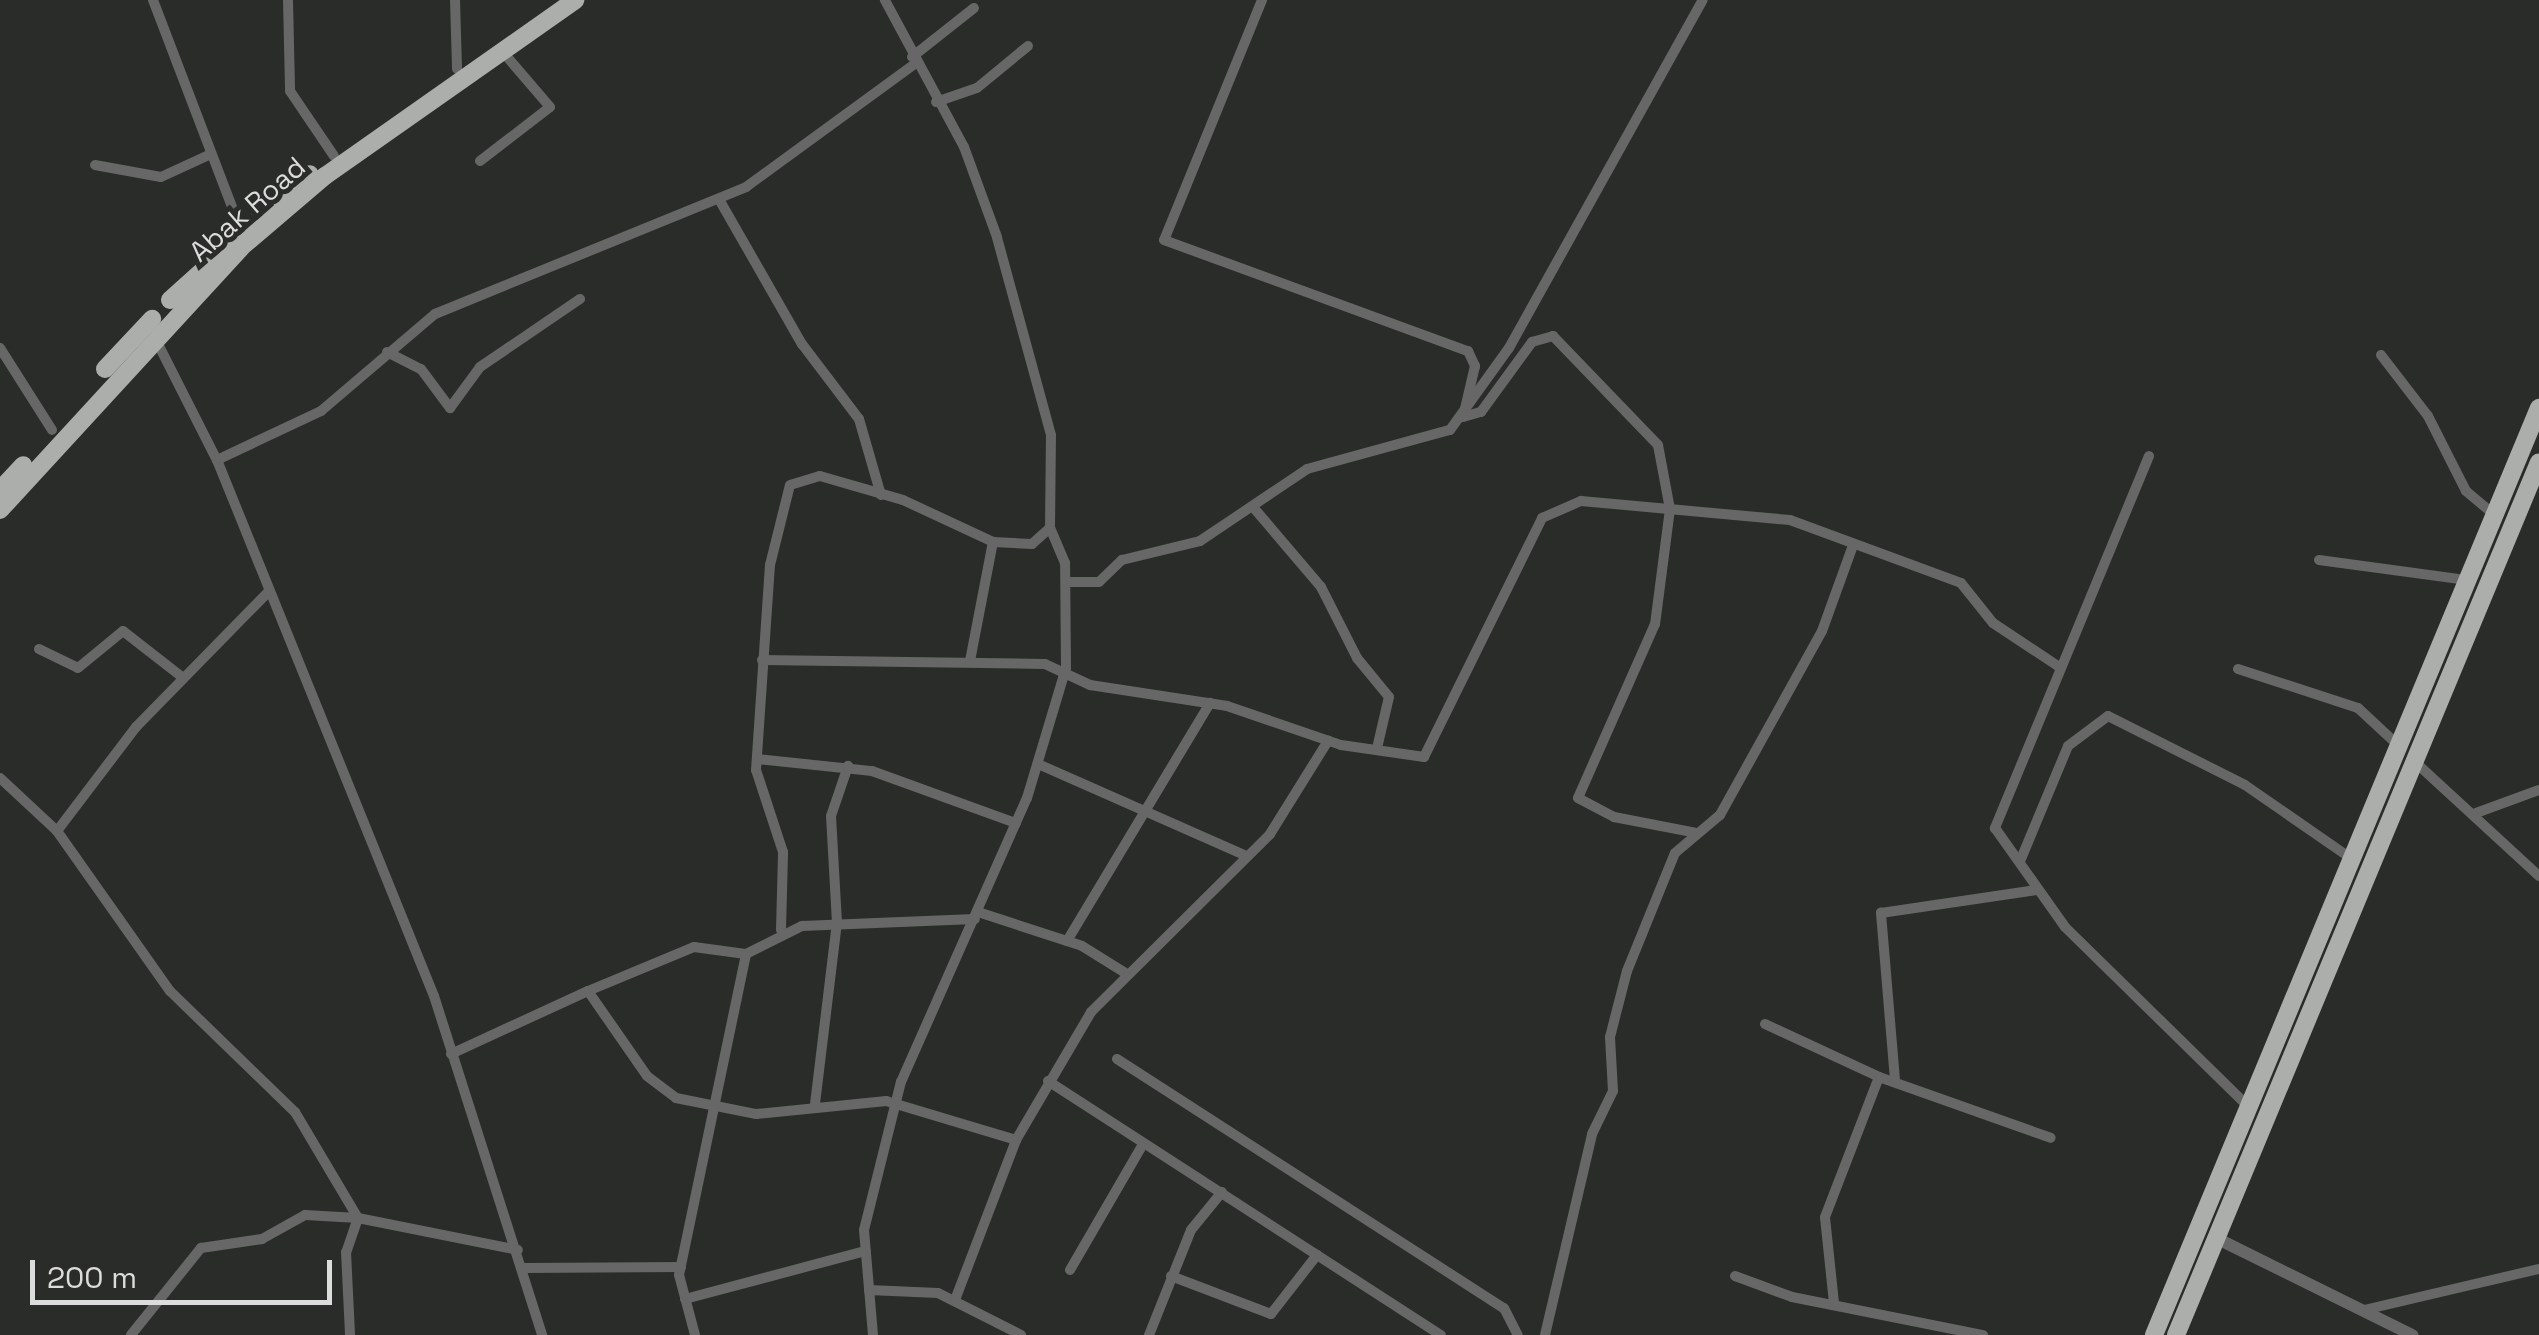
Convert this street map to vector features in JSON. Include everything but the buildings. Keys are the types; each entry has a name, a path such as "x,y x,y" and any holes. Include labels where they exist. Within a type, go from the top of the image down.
{"highway":[{"name":"Abak Road","path":"0,510 153,334 325,176 499,47 555,0"},
{"name":"Abak Road","path":"0,490 241,230 334,156 457,69 575,0"},
{"path":"2154,1335 2539,408"},
{"path":"2176,1335 2539,462"}],"street":[{"path":"153,0 241,230"},
{"path":"288,0 290,92 334,156"},
{"path":"455,0 457,69"},
{"path":"873,1335 866,1252 867,1205 926,1017 976,916 1038,764 1064,677 1066,582 1050,528 1044,398 975,172 885,0"},
{"path":"1262,0 1164,240 1468,351 1476,366 1463,416"},
{"path":"1066,582 1099,582 1122,560 1200,541 1307,470 1431,440 1463,416 1704,0"},
{"path":"218,460 309,419 387,352 456,304 524,285 623,231 720,201 914,60 974,8"},
{"path":"936,102 977,88 1028,46"},
{"path":"480,161 550,107 499,47"},
{"path":"95,165 162,177 211,154"},
{"path":"720,201 802,344 859,419 882,495"},
{"path":"387,352 421,369 450,408 480,366 580,299"},
{"path":"153,334 218,460 451,1054 518,1250 542,1335"},
{"path":"1463,416 1481,412 1532,342 1553,336 1658,444 1670,509 1655,624 1578,798 1614,816 1696,833"},
{"path":"0,348 52,430"},
{"path":"2381,355 2428,416 2466,490 2494,514"},
{"path":"2148,456 1997,810 1998,835 2021,859 2036,890 2250,1108"},
{"path":"781,930 783,852 757,759 770,564 790,484 806,474 882,495 992,542 1032,544 1050,528"},
{"path":"1253,507 1321,587 1356,658 1389,697 1377,748"},
{"path":"762,660 1045,664 1064,677 1280,718 1328,742 1424,758 1436,746 1550,507 1670,509 1790,520 1852,548 1961,584 1993,623 2058,666"},
{"path":"970,661 992,542"},
{"path":"1546,1335 1592,1134 1612,1091 1610,1037 1627,971 1669,864 1696,833 1720,815 1822,631 1852,548"},
{"path":"2319,560 2466,580"},
{"path":"57,831 182,677 269,591"},
{"path":"39,649 78,668 123,631 182,677"},
{"path":"2238,669 2358,708 2399,746"},
{"path":"1067,941 1210,703"},
{"path":"2021,859 2068,746 2108,716 2245,785 2352,859"},
{"path":"955,1300 1016,1140 1048,1081 1126,974 1246,856 1304,792 1328,742"},
{"path":"757,759 848,766 1016,823"},
{"path":"2413,761 2476,813 2539,876"},
{"path":"1038,764 1149,809 1246,856"},
{"path":"816,1104 838,923 831,816 848,766"},
{"path":"0,778 57,831 170,991 295,1112 358,1218"},
{"path":"2476,813 2539,790"},
{"path":"1895,1080 1881,913 2036,890"},
{"path":"451,1054 694,947 746,954 781,930 838,923 976,916 1067,941 1126,974"},
{"path":"695,1335 681,1267 746,954"},
{"path":"588,991 647,1076 716,1110 899,1103 1016,1140"},
{"path":"1765,1024 1880,1078 1895,1080 2051,1138"},
{"path":"1118,1059 1504,1308 1518,1335"},
{"path":"1834,1303 1825,1217 1880,1078"},
{"path":"1048,1081 1441,1335"},
{"path":"1070,1270 1142,1144"},
{"path":"1149,1335 1172,1276 1222,1192"},
{"path":"131,1335 201,1248 262,1238 305,1215 358,1218 518,1250"},
{"path":"350,1335 346,1252 358,1218"},
{"path":"2216,1238 2412,1335"},
{"path":"685,1300 866,1252"},
{"path":"1172,1276 1272,1314 1318,1255"},
{"path":"523,1268 681,1267"},
{"path":"2364,1310 2539,1269"},
{"path":"1735,1276 1834,1303 1983,1335"},
{"path":"869,1290 955,1300 1021,1335"}]}
